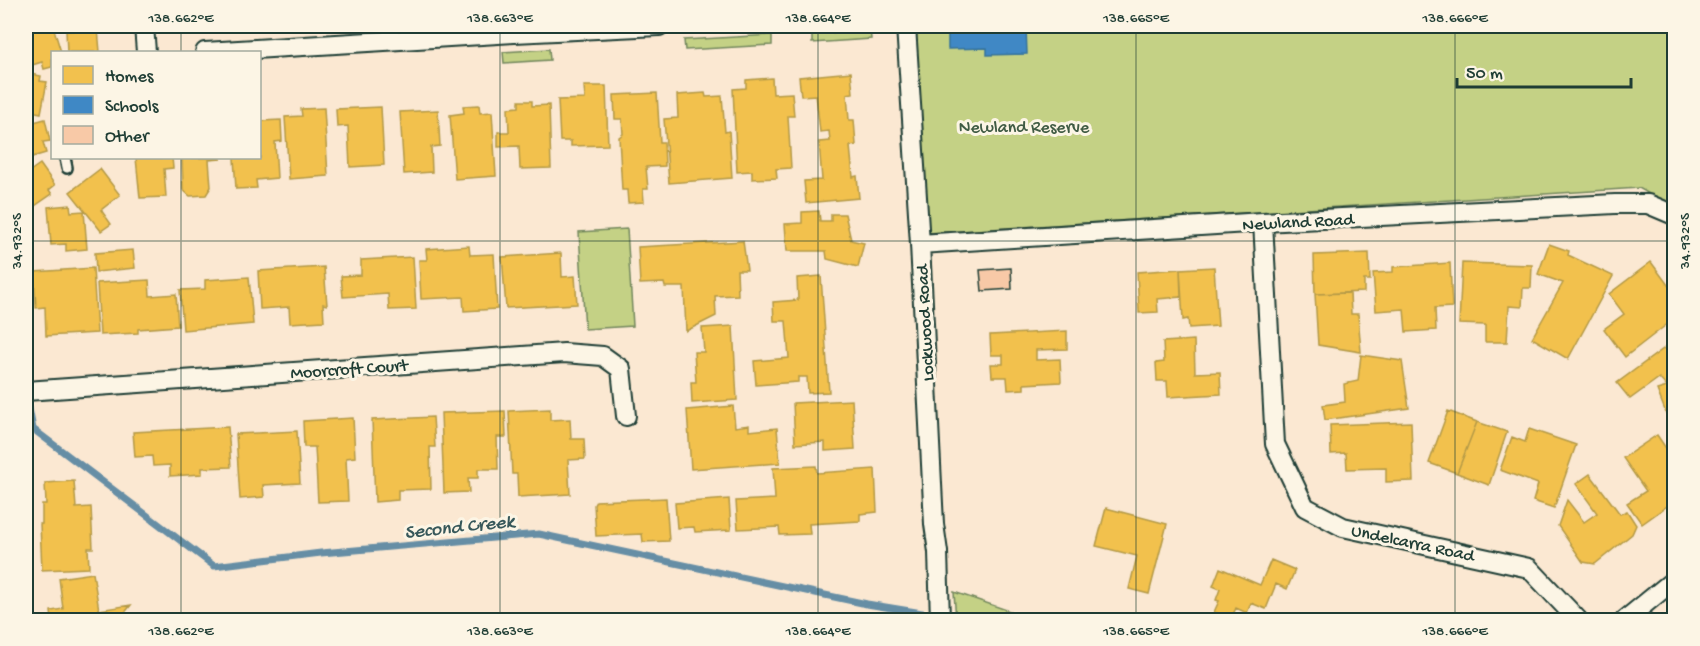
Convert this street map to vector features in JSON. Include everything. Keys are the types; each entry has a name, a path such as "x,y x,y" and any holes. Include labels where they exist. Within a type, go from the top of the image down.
{"street":[{"path":"144,26 146,51"},
{"path":"218,51 513,29 659,26"},
{"name":"Lockwood Road","path":"906,26 934,524 938,552 940,621"},
{"name":"Newland Road","path":"920,244 1263,222 1615,204 1648,204 1674,215"},
{"name":"Undelcarra Road","path":"1263,222 1275,444 1305,507 1343,527 1529,568 1578,621"},
{"name":"Moorcroft Court","path":"26,391 574,354 603,356 621,369 626,416"},
{"path":"1625,621 1674,580"}],"lane":[{"path":"65,159 67,168"}],"green space":[{"name":"Newland Reserve","path":"914,26 1674,26 1674,208 1639,188 928,233"},
{"path":"870,30 871,39 812,43 812,34"},
{"path":"772,35 772,45 685,50 684,40"},
{"path":"549,49 550,60 504,63 503,52"},
{"path":"627,229 633,326 585,329 579,232"},
{"path":"954,592 1036,620 956,620"}],"building: Homes":[{"path":"26,26 53,26 61,51 51,51 51,67 44,69 42,62 29,66 26,52"},
{"path":"98,29 100,51 67,51 66,31"},
{"path":"851,72 853,93 847,94 849,120 854,120 856,145 850,146 853,177 857,176 859,198 806,203 804,181 822,180 819,142 830,141 829,131 820,132 816,95 801,96 799,77"},
{"path":"26,73 41,76 40,81 47,82 41,113 26,110"},
{"path":"772,78 773,94 792,93 794,116 788,116 791,168 776,169 777,178 752,179 752,171 737,172 733,89 746,88 746,80"},
{"path":"584,86 606,86 608,145 571,146 571,141 560,141 558,100 585,99"},
{"path":"657,93 660,142 664,142 665,166 646,167 648,189 643,189 644,202 628,203 627,190 622,190 619,137 623,134 622,119 615,119 614,95"},
{"path":"705,93 706,97 722,96 725,132 729,131 732,178 669,183 664,119 678,118 677,95"},
{"path":"519,101 532,101 532,106 549,105 551,168 520,169 519,146 498,147 498,132 509,132 508,108 519,107"},
{"path":"479,105 480,113 492,112 496,176 455,179 450,115 464,113 463,106"},
{"path":"381,107 384,165 350,167 348,126 337,127 336,109"},
{"path":"324,108 328,176 289,179 285,117 302,116 301,109"},
{"path":"438,110 440,146 431,147 432,172 404,174 400,112"},
{"path":"45,119 50,141 43,142 46,153 26,159 26,124"},
{"path":"281,120 282,141 275,142 277,178 256,180 257,188 236,189 234,159 261,159 261,121"},
{"path":"136,159 172,159 173,168 164,169 166,197 140,198"},
{"path":"182,159 221,159 209,160 211,187 206,195 190,196 183,190"},
{"path":"40,164 55,185 49,190 52,194 26,212 26,174"},
{"path":"100,169 120,195 101,210 111,224 101,231 70,192"},
{"path":"70,205 71,212 84,211 87,249 66,251 66,244 51,245 48,207"},
{"path":"819,211 820,221 831,221 831,214 845,214 851,240 864,243 858,267 827,259 826,251 787,251 785,224 802,223 802,212"},
{"path":"743,241 747,270 737,270 738,295 715,296 716,316 686,331 684,287 665,287 664,283 640,284 638,247"},
{"path":"1549,244 1569,251 1568,255 1613,276 1568,359 1532,338 1563,283 1538,274"},
{"path":"469,246 470,255 494,254 497,309 464,311 463,297 421,299 419,260 427,260 426,249"},
{"path":"133,250 135,268 96,272 95,253"},
{"path":"561,253 562,277 575,276 577,304 506,308 502,257"},
{"path":"1369,253 1370,280 1364,280 1364,292 1315,294 1314,255"},
{"path":"413,257 416,309 389,310 388,294 343,297 341,276 361,275 361,260"},
{"path":"1651,262 1674,293 1674,319 1625,357 1604,329 1624,314 1609,294"},
{"path":"1450,263 1452,307 1435,308 1436,330 1406,332 1404,309 1376,311 1373,273 1393,272 1393,267"},
{"path":"1462,263 1532,265 1531,288 1523,288 1522,307 1509,306 1507,342 1485,342 1485,325 1459,324"},
{"path":"324,267 327,305 323,304 324,321 290,323 289,307 260,309 258,271"},
{"path":"1214,267 1218,326 1189,328 1188,319 1183,320 1180,269"},
{"path":"93,268 97,333 46,336 45,307 36,308 34,272"},
{"path":"1180,269 1181,297 1157,299 1158,312 1139,313 1137,272"},
{"path":"821,276 829,392 808,393 807,377 798,377 798,382 756,385 754,361 789,358 786,321 774,321 773,302 798,300 797,278"},
{"path":"249,277 253,324 183,330 180,290 205,289 205,280"},
{"path":"149,280 150,296 176,294 178,326 138,329 138,333 100,335 97,283"},
{"path":"1350,293 1351,314 1358,314 1361,352 1318,345 1315,294"},
{"path":"733,326 737,400 692,403 691,382 696,382 694,352 704,352 702,328"},
{"path":"1067,331 1067,349 1036,350 1036,360 1060,359 1061,382 1024,384 1024,389 1008,390 1007,377 992,377 991,364 1003,364 1003,355 991,355 990,335"},
{"path":"1194,340 1195,373 1220,372 1221,394 1168,397 1167,381 1157,381 1156,363 1164,362 1163,342"},
{"path":"1674,341 1674,411 1666,413 1657,390 1667,387 1659,378 1630,399 1617,383"},
{"path":"1361,355 1402,361 1409,408 1325,420 1323,405 1345,402 1344,384 1358,381"},
{"path":"852,400 855,449 825,451 825,442 795,444 793,403"},
{"path":"733,406 735,427 749,425 749,431 777,428 780,463 691,469 687,410"},
{"path":"550,409 550,420 570,419 571,439 584,439 585,459 568,460 570,494 518,497 517,474 512,474 509,411"},
{"path":"505,411 506,437 497,437 498,469 478,469 478,478 468,478 469,492 444,493 441,413"},
{"path":"1448,411 1477,422 1457,473 1429,463"},
{"path":"433,417 435,447 430,447 431,489 398,490 398,500 375,502 372,420"},
{"path":"353,418 355,457 346,458 348,501 318,502 315,447 304,447 303,421"},
{"path":"1411,422 1413,481 1386,482 1386,468 1347,469 1346,453 1331,454 1330,425"},
{"path":"1477,422 1507,432 1489,485 1457,473"},
{"path":"228,427 231,467 202,468 202,474 170,476 170,465 153,466 152,456 135,457 133,432"},
{"path":"1529,429 1576,445 1554,508 1533,501 1538,484 1500,470 1512,437 1525,442"},
{"path":"297,431 300,483 263,485 264,497 240,499 236,434"},
{"path":"1657,435 1674,460 1674,501 1642,524 1627,503 1646,491 1623,458"},
{"path":"816,466 817,473 875,469 877,512 860,514 860,521 809,524 810,534 780,535 779,527 738,529 736,501 775,499 773,468"},
{"path":"1590,474 1620,514 1627,511 1636,525 1632,534 1595,564 1583,562 1558,526 1567,500 1584,522 1597,513 1576,484"},
{"path":"74,481 76,508 91,507 93,548 88,548 89,568 42,570 40,524 42,524 42,504 46,504 45,483"},
{"path":"666,498 669,541 643,542 642,534 596,536 594,505 596,501"},
{"path":"729,499 731,530 695,532 694,527 677,528 675,503"},
{"path":"1106,508 1167,524 1149,594 1129,589 1137,556 1096,546"},
{"path":"1271,560 1295,570 1287,589 1276,584 1266,609 1251,603 1247,613 1236,608 1231,619 1214,612 1219,601 1216,600 1220,589 1213,586 1220,568 1260,585"},
{"path":"93,573 99,610 131,605 119,620 52,620 51,611 63,609 59,578"},
{"path":"739,615 739,620 707,620 707,616"},
{"path":"707,616 707,620 672,620 672,617"}],"building: Schools":[{"path":"948,26 1026,26 1027,54 987,55 987,48 948,49"}],"building: Other":[{"path":"1011,268 1012,289 982,291 980,270"}],"waterway":[{"name":"Second Creek","path":"26,393 33,429 214,566 321,553 539,534 867,604 965,620"}]}
